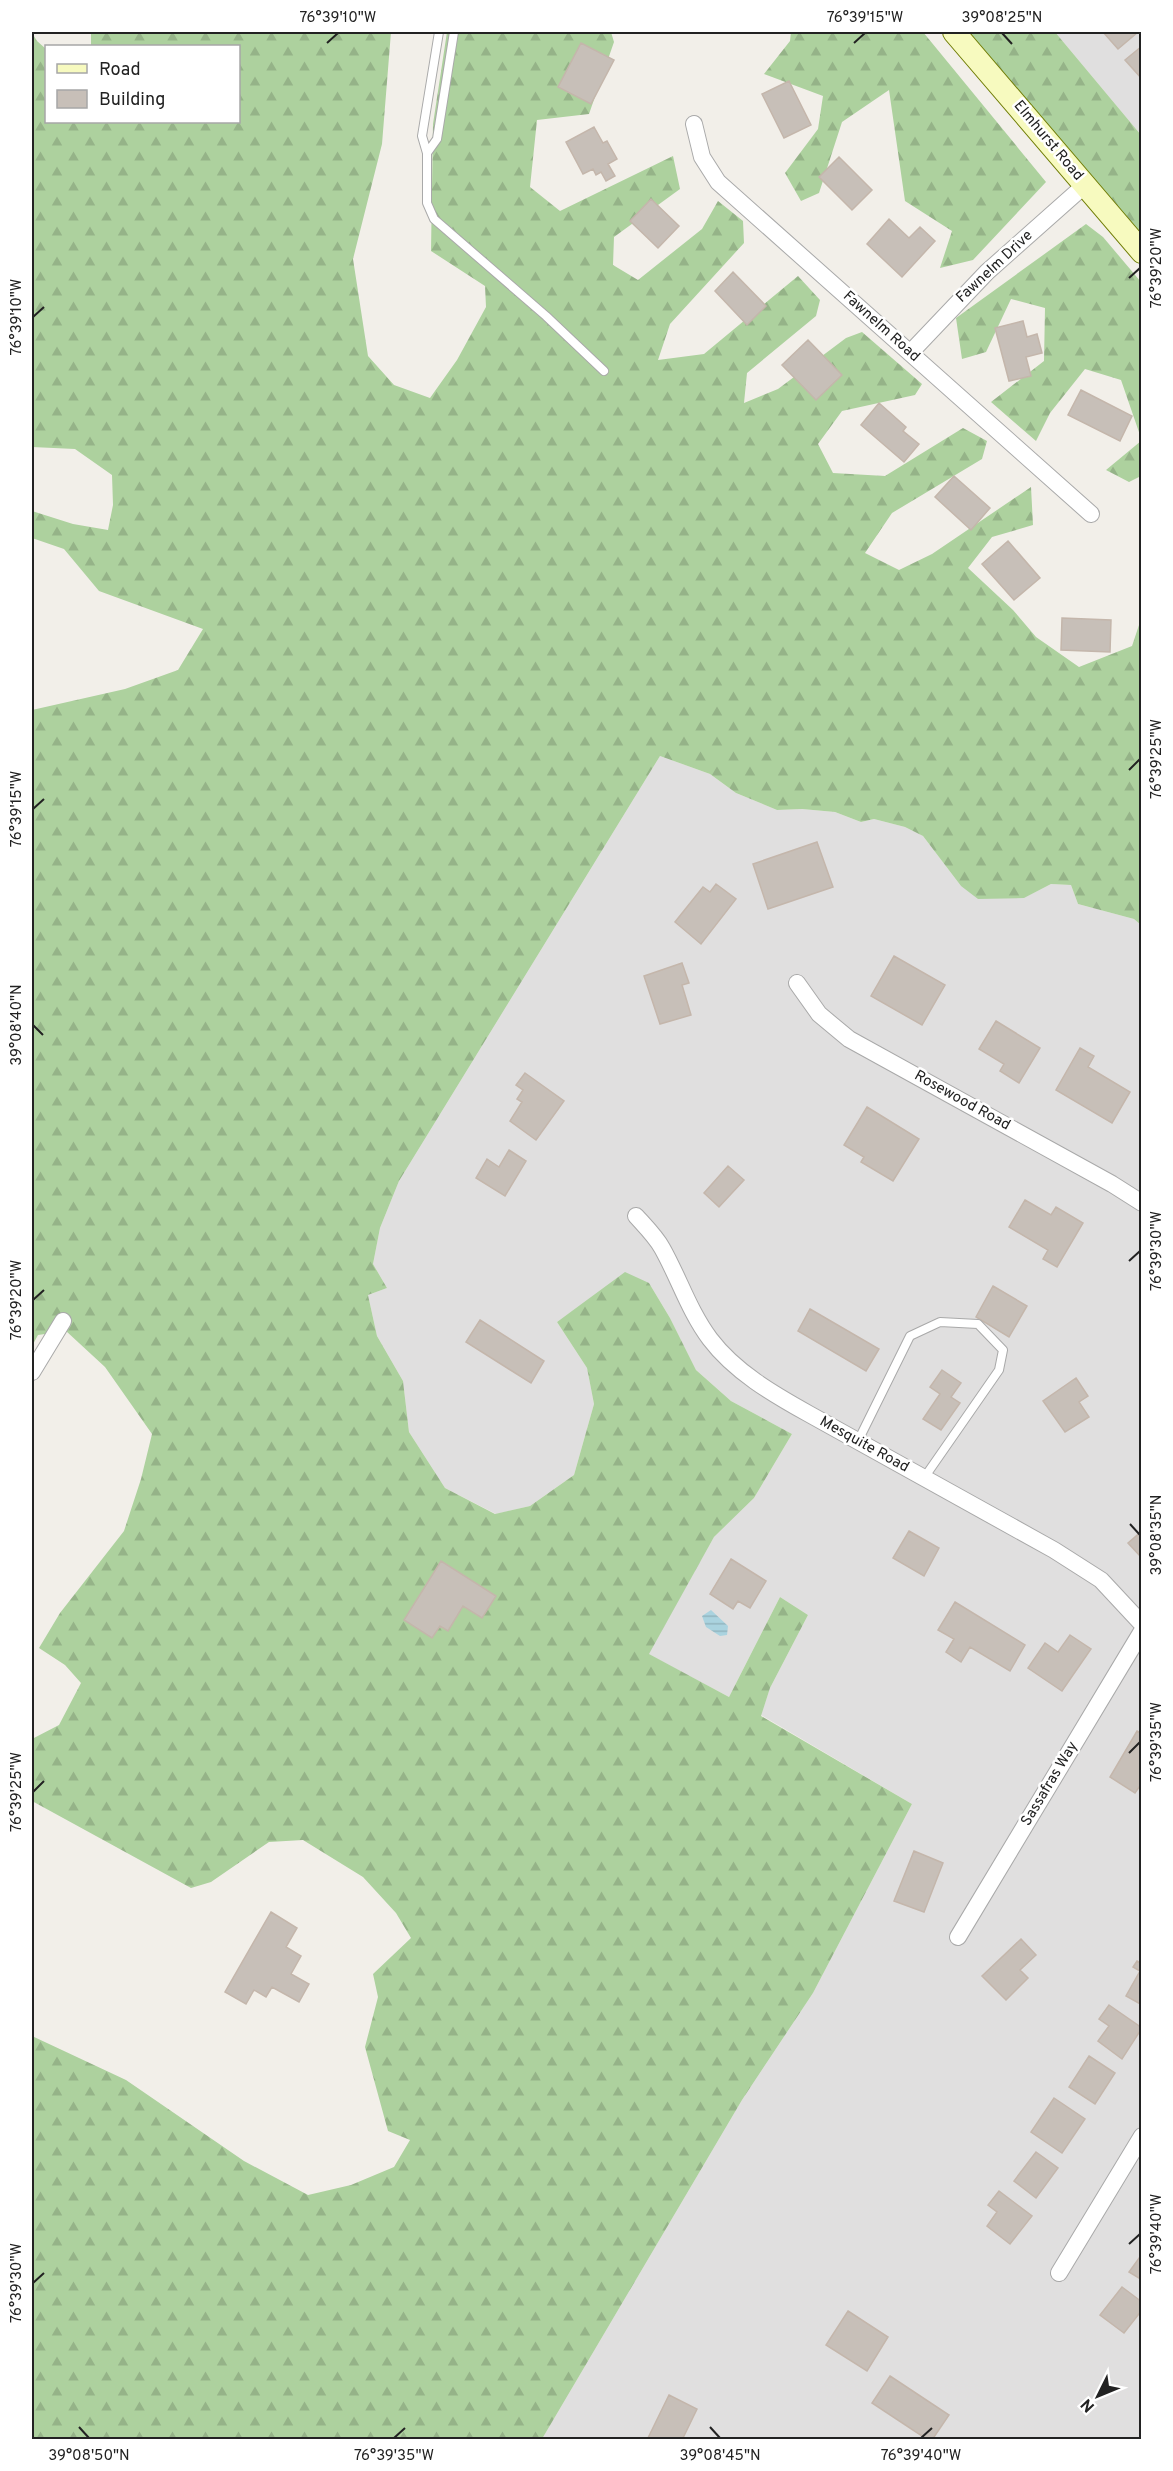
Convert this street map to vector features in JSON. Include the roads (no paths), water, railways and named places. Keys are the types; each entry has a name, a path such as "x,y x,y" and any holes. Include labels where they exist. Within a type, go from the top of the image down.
{"street":[{"name":"Elmhurst Road","path":"954,32 1142,252"},
{"name":"Fawnelm Road","path":"693,124 702,157 718,182 1091,514"},
{"name":"Fawnelm Drive","path":"910,353 987,272 1085,185"},
{"name":"Rosewood Road","path":"797,983 819,1014 849,1039 1112,1184 1142,1203"},
{"name":"Mesquite Road","path":"636,1216 662,1247 692,1312 711,1340 738,1368 772,1393 1054,1550 1101,1580 1142,1624"},
{"path":"32,1372 63,1321"},
{"name":"Sassafras Way","path":"958,1937 1142,1631"},
{"path":"1059,2273 1142,2136"}],"lane":[{"path":"439,32 422,136 427,153 427,203 434,219 546,316 604,371"},
{"path":"427,153 437,139 454,32"},
{"path":"858,1441 910,1336 940,1322 978,1324 1003,1350 999,1370 924,1478"}],"water":[{"path":"711,1610 728,1626 727,1635 720,1636 706,1627 702,1616"}]}
